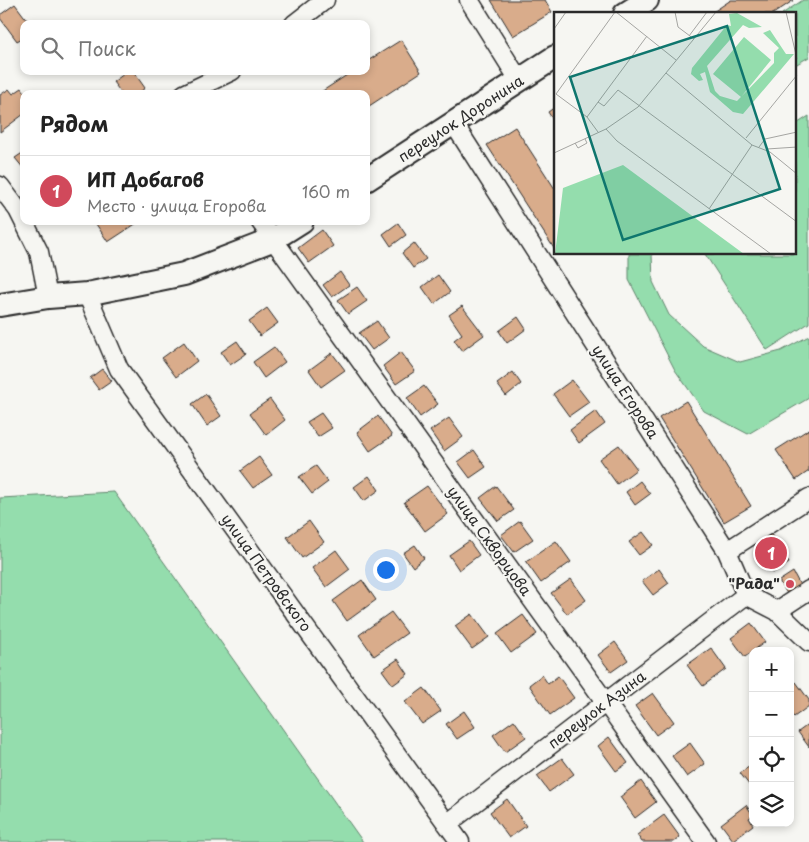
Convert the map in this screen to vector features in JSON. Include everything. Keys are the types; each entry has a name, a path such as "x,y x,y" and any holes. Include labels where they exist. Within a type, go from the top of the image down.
{"main road":[{"name":"переулок Доронина","path":"370,177 554,58"},
{"path":"0,305 48,297 87,294 184,274 272,240 296,225"}],"street":[{"path":"299,20 325,0"},
{"path":"469,0 519,80"},
{"path":"192,90 224,75"},
{"name":"улица Егорова","path":"454,124 727,551 746,595"},
{"path":"0,186 20,207"},
{"path":"28,225 39,252 48,297"},
{"name":"улица Скворцова","path":"263,225 706,842"},
{"name":"улица Петровского","path":"87,294 119,369 460,842"},
{"path":"727,551 809,498"},
{"path":"777,611 809,590"},
{"path":"746,595 777,611 803,631 809,642"},
{"name":"переулок Азина","path":"447,824 746,595"}],"green space":[{"path":"803,0 809,0 809,57 796,64 796,12 785,12"},
{"path":"809,116 809,323 767,350 706,255 796,255 796,124"},
{"path":"629,255 652,255 653,282 669,315 703,346 740,362 781,351 809,336 809,398 748,434 704,411 675,370 629,280"},
{"path":"114,492 363,842 0,842 0,498"}],"building":[{"path":"491,0 545,0 552,12 513,36"},
{"path":"731,0 794,0 776,12 713,12"},
{"path":"15,4 27,20 20,20 20,39 17,41 0,18 0,15"},
{"path":"401,40 421,72 370,105 370,90 324,90 347,75 370,75 370,59"},
{"path":"123,75 136,75 145,88 142,90 119,90 113,82"},
{"path":"22,88 23,90 20,90 20,117 0,132 0,95 9,89 13,94"},
{"path":"554,108 554,121 548,112"},
{"path":"515,127 554,187 554,248 487,145"},
{"path":"20,155 20,164 15,158"},
{"path":"398,223 406,235 391,246 383,234"},
{"path":"97,225 134,225 108,242"},
{"path":"322,230 333,246 309,263 298,248"},
{"path":"414,243 426,259 413,268 402,253"},
{"path":"340,272 349,285 332,297 323,285"},
{"path":"438,275 450,292 434,304 422,287"},
{"path":"357,287 367,301 348,314 338,300"},
{"path":"462,306 484,335 462,351 454,340 462,334 449,315"},
{"path":"267,308 278,323 260,336 249,321"},
{"path":"518,317 526,329 507,343 499,331"},
{"path":"377,321 389,338 372,350 359,333"},
{"path":"237,341 246,354 230,365 221,352"},
{"path":"184,342 197,361 176,377 162,358"},
{"path":"274,347 285,362 264,378 253,362"},
{"path":"401,352 415,371 396,384 383,366"},
{"path":"332,353 345,370 321,387 309,370"},
{"path":"102,369 112,381 99,390 90,378"},
{"path":"513,372 521,384 506,396 497,384"},
{"path":"572,380 589,402 569,416 553,394"},
{"path":"424,386 438,404 420,417 407,398"},
{"path":"206,394 221,416 207,426 192,404"},
{"path":"270,399 285,420 266,435 250,413"},
{"path":"686,401 751,506 724,522 659,418"},
{"path":"596,411 605,424 579,443 570,430"},
{"path":"321,413 332,428 318,437 307,422"},
{"path":"378,416 392,436 370,451 357,432"},
{"path":"449,418 463,437 444,451 430,431"},
{"path":"809,429 809,471 796,480 776,450"},
{"path":"619,445 637,469 617,484 599,459"},
{"path":"474,450 486,467 470,478 458,462"},
{"path":"259,457 272,475 253,488 240,471"},
{"path":"316,466 328,482 312,494 299,477"},
{"path":"369,476 379,490 364,501 354,487"},
{"path":"640,481 650,494 635,505 626,492"},
{"path":"427,486 448,514 425,531 404,502"},
{"path":"496,486 514,510 498,521 480,498"},
{"path":"309,521 324,542 302,558 287,537"},
{"path":"520,521 533,539 514,552 501,535"},
{"path":"769,531 789,563 772,573 753,542"},
{"path":"643,532 653,545 639,555 629,542"},
{"path":"469,541 479,555 459,570 449,555"},
{"path":"556,541 571,562 541,583 526,562"},
{"path":"415,545 424,558 413,567 403,553"},
{"path":"336,550 350,569 326,587 312,568"},
{"path":"659,569 669,583 653,595 642,581"},
{"name":"\"Рада\"","path":"793,572 801,587 788,595 779,581"},
{"path":"571,579 586,600 567,614 551,593"},
{"path":"362,580 376,600 347,621 333,601"},
{"path":"391,612 407,633 374,656 359,635"},
{"path":"472,614 489,637 472,649 455,626"},
{"path":"523,615 537,634 511,653 497,634"},
{"path":"751,623 765,642 758,647 749,647 749,654 745,657 731,638"},
{"path":"615,642 628,660 611,672 598,655"},
{"path":"711,648 726,669 703,686 687,665"},
{"path":"398,659 408,674 393,685 382,670"},
{"path":"542,675 548,684 558,676 574,698 550,715 529,685"},
{"path":"796,682 809,700 809,706 794,717 794,692 794,683"},
{"path":"424,688 441,711 422,724 405,702"},
{"path":"653,693 674,722 656,735 635,706"},
{"path":"464,711 475,727 457,739 446,724"},
{"path":"514,720 526,737 505,752 493,735"},
{"path":"809,724 809,747 798,732"},
{"path":"609,737 628,763 616,771 598,746"},
{"path":"690,743 705,764 687,777 672,756"},
{"path":"562,758 574,774 549,792 537,776"},
{"path":"749,767 749,785 740,773"},
{"path":"641,781 656,802 635,818 620,797"},
{"path":"507,799 526,826 509,838 490,812"},
{"path":"746,805 749,809 750,827 733,840 721,824"},
{"path":"664,815 680,837 674,842 642,842 637,835"}],"place":[{"name":"ИП Добагов","path":"771,553"},
{"name":"\"Рада\"","path":"790,584"}]}
